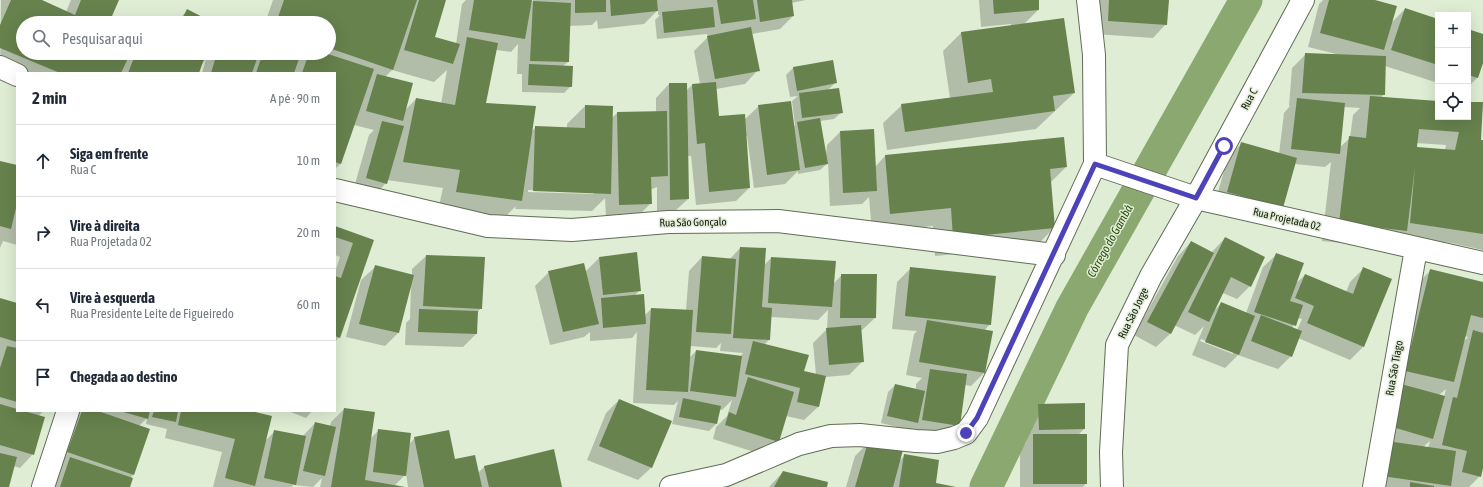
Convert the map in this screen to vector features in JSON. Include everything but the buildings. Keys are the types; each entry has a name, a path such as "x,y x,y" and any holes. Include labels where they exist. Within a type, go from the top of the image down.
{"street":[{"path":"671,487 726,475 799,444 831,436 860,435 937,442 954,438 966,433 977,418 1054,255 1101,165 1094,55 1088,0"},
{"name":"Rua C","path":"1196,198 1303,0"},
{"path":"0,67 16,75"},
{"name":"Rua Projetada 02","path":"1101,165 1196,198 1483,263"},
{"name":"Rua São Gonçalo","path":"336,190 488,226 572,230 668,222 778,221 1054,255"},
{"name":"Rua São Jorge","path":"1112,487 1110,452 1117,344 1151,276 1196,198"},
{"name":"Rua São Tiago","path":"1374,487 1416,249"},
{"path":"43,487 68,412"}],"waterway":[{"name":"Córrego do Gambá","path":"986,487 1072,308 1246,0"}],"route":[{"path":"966,433 977,418 1095,164 1108,167 1196,198 1224,146"}]}
